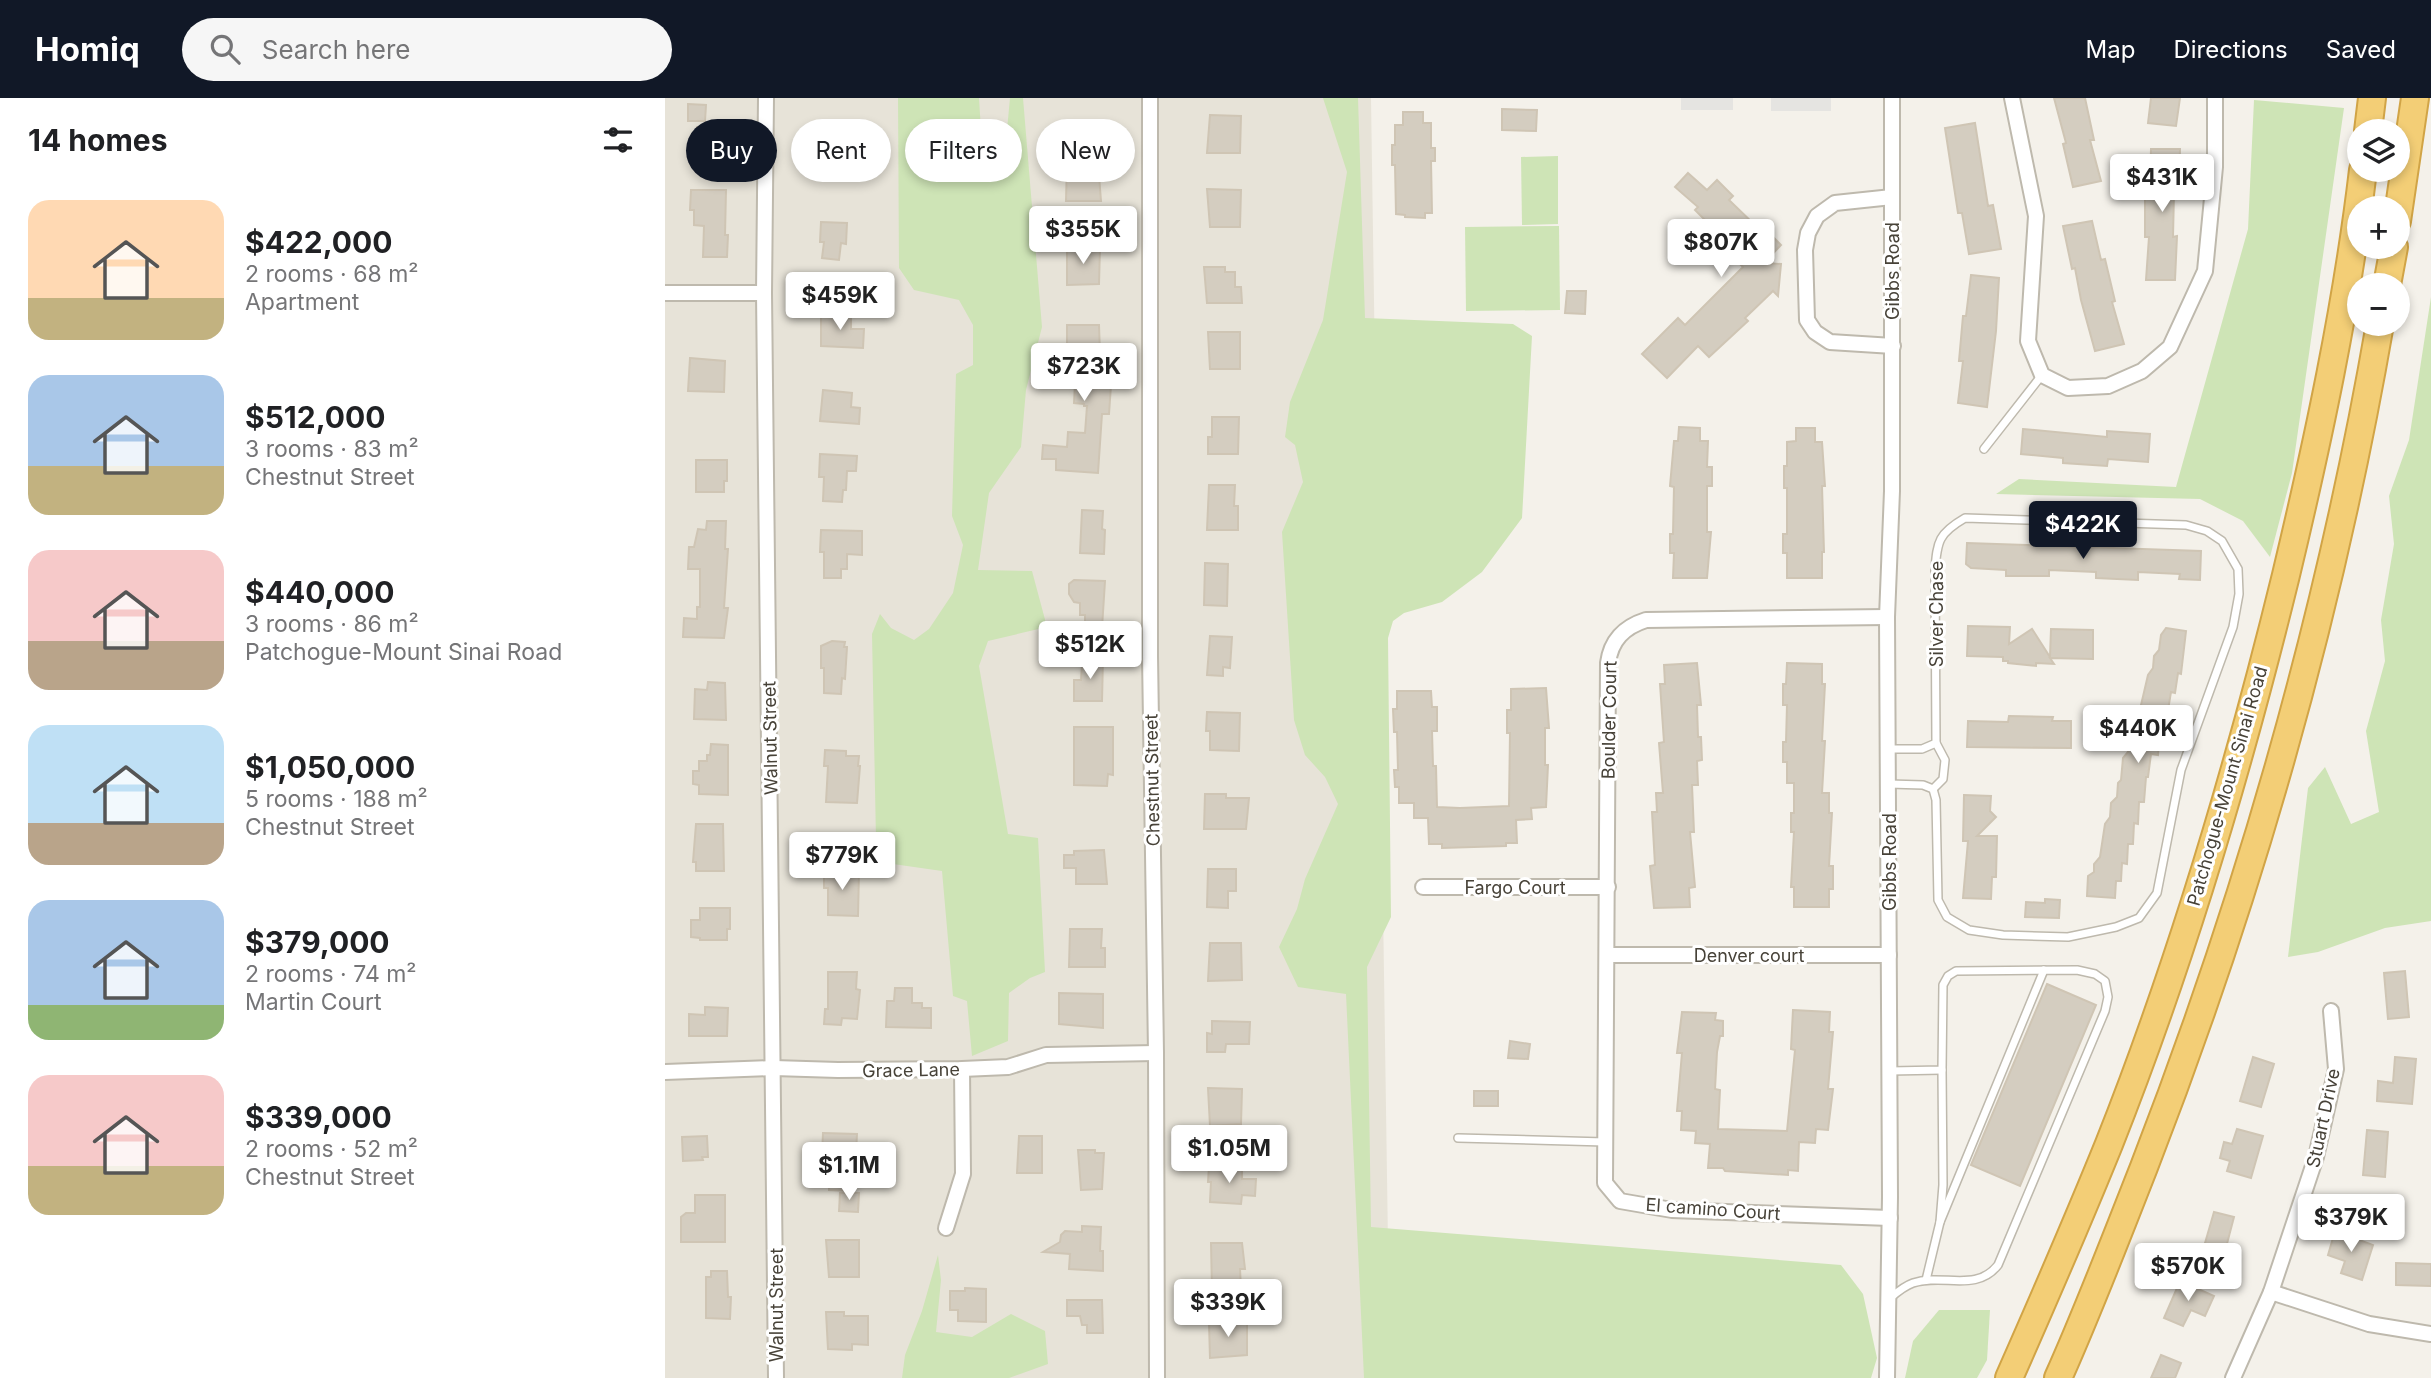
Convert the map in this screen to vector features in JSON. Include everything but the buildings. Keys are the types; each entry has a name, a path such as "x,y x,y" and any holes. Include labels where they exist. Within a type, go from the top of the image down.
{"highway":[{"path":"2369,119 2372,98"},
{"path":"2401,196 2415,98"},
{"name":"Patchogue-Mount Sinai Road","path":"2009,1378 2109,1144 2151,1029 2223,813 2271,635 2314,459 2362,182"},
{"path":"2058,1378 2087,1312 2191,1046 2276,779 2315,638 2361,437 2379,336"}],"street":[{"name":"Walnut Street","path":"766,98 764,293 776,1378"},
{"name":"Chestnut Street","path":"1150,98 1150,656 1156,1053 1157,1378"},
{"name":"Gibbs Road","path":"1887,1378 1890,1071 1887,617 1892,491 1892,98"},
{"path":"2012,98 2036,216 2028,341 2042,375 2068,388 2108,386 2141,371 2170,347 2206,271 2215,167 2215,98"},
{"name":"Gibbs Road","path":"1892,197 1835,203 1817,216 1808,233 1805,250 1807,320 1815,332 1830,342 1893,346"},
{"path":"665,293 764,293"},
{"name":"Boulder Court","path":"1608,955 1608,663 1612,646 1621,633 1646,620 1887,617"},
{"name":"Fargo Court","path":"1423,887 1608,887"},
{"name":"Denver court","path":"1608,955 1889,955"},
{"name":"El camino Court","path":"1608,955 1605,1182 1620,1201 1672,1210 1890,1218"},
{"name":"Stuart Drive","path":"2232,1378 2271,1292 2316,1157 2336,1069 2331,1011"},
{"name":"Grace Lane","path":"665,1072 774,1068 962,1069 1008,1067 1047,1055 1156,1053"},
{"path":"946,1228 963,1174 962,1069"},
{"path":"2271,1292 2369,1324 2431,1334"}],"lane":[{"path":"1984,449 2042,375"},
{"name":"Silver Chase","path":"1965,518 2186,525 2207,531 2222,541 2238,569 2239,594 2233,627 2181,770 2157,893 2139,918 2116,927 2068,937 2003,935 1969,930 1947,917 1937,900 1936,800 1933,789 1944,779 1945,760 1936,743 1935,570 1937,544 1948,528 1965,518"},
{"path":"1889,749 1922,750 1936,743"},
{"path":"1889,784 1923,785 1933,789"},
{"path":"1926,1280 1940,1222 2044,970"},
{"path":"1889,1299 1909,1284 1926,1280 1977,1280 1989,1277 1998,1265 2105,1011 2108,997 2105,982 2095,974 2077,970 1956,971 1948,976 1943,985 1943,1185 1940,1222"},
{"path":"1890,1071 1942,1070"},
{"path":"1458,1138 1606,1142"}],"shaded area":[{"path":"665,98 1371,98 1390,1378 665,1378"},
{"path":"1681,98 1733,98 1733,110 1681,110"},
{"path":"1771,98 1831,98 1831,111 1771,111"}],"green space":[{"path":"898,98 979,98 980,119 905,119 905,182 1022,182 1022,119 1008,119 1010,98 1023,98 1042,327 1026,390 1021,447 989,493 978,570 1032,571 1047,627 988,641 979,666 1008,834 1038,838 1045,972 1030,978 1009,993 1008,1041 972,1056 967,1001 953,996 942,871 893,864 876,840 872,634 880,614 891,628 914,640 929,629 953,593 963,545 952,516 956,374 973,365 973,325 959,300 914,290 899,268"},
{"path":"1323,98 1358,98 1365,318 1513,324 1532,336 1522,518 1482,572 1442,602 1404,613 1393,621 1388,638 1391,917 1367,967 1371,1227 1841,1265 1863,1294 1877,1358 1871,1378 1364,1378 1346,994 1298,987 1279,947 1297,909 1305,879 1338,804 1325,777 1305,755 1294,720 1282,532 1303,482 1295,445 1285,437 1290,402 1323,320 1347,172"},
{"path":"2254,100 2344,108 2292,473 2270,557 2243,521 2200,499 1996,494 2019,479 2176,487 2248,229"},
{"path":"1558,156 1558,224 1522,225 1521,157"},
{"path":"1559,226 1560,310 1466,311 1465,227"},
{"path":"2431,297 2431,921 2385,928 2318,952 2288,957 2308,788 2325,767 2351,824 2379,812 2366,731 2385,661 2381,620 2394,544 2389,496 2409,440"},
{"path":"938,1255 941,1280 936,1332 972,1337 1011,1314 1045,1331 1048,1364 1009,1378 902,1378 905,1355 922,1311"},
{"path":"1939,1310 1990,1310 1987,1360 1977,1378 1905,1378 1913,1341"}]}
